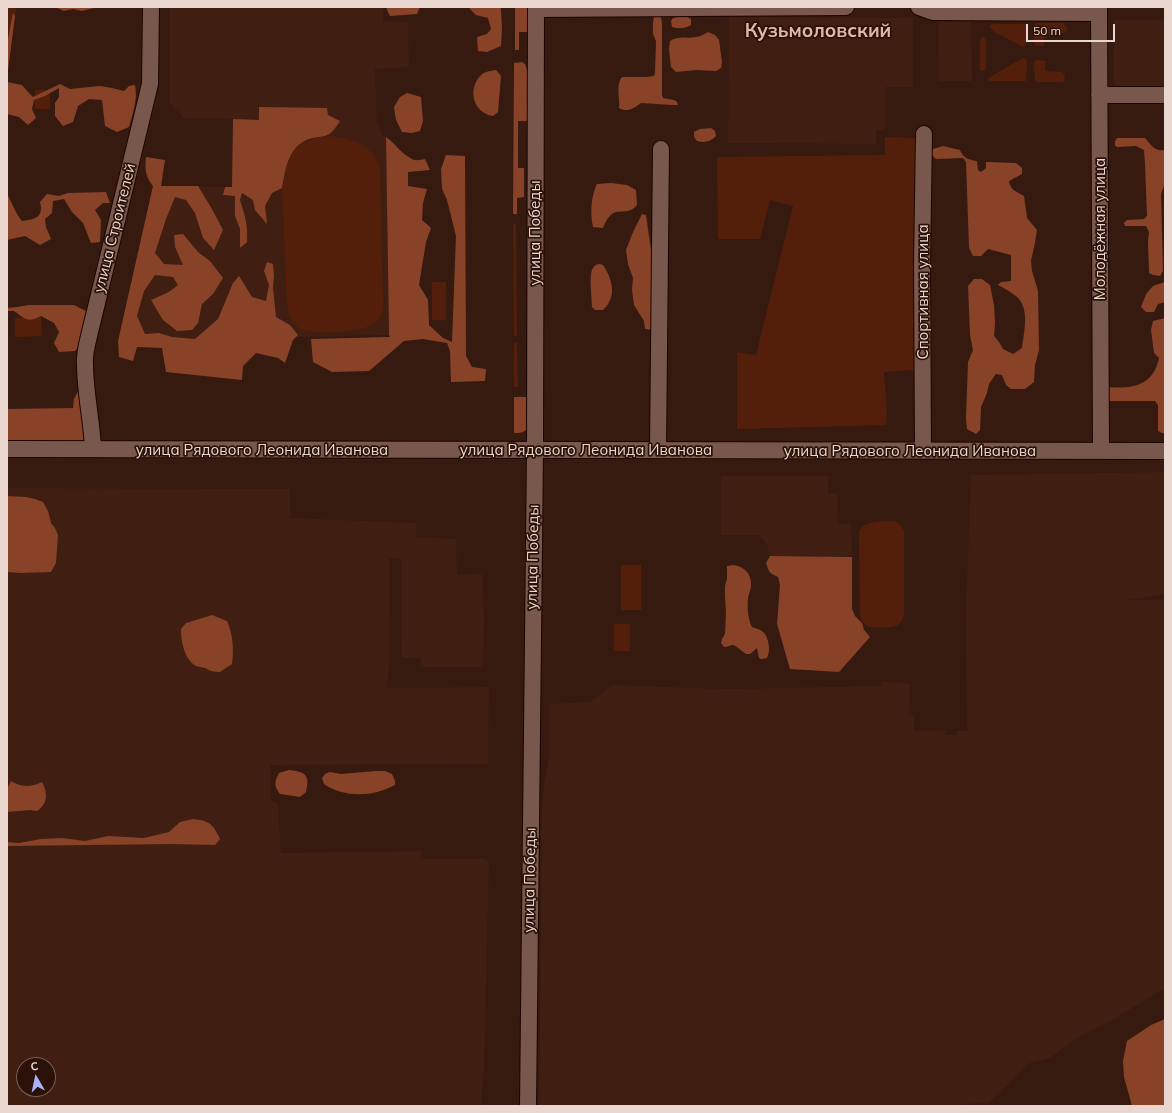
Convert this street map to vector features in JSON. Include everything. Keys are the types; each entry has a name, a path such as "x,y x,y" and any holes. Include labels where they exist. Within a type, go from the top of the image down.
{"street":[{"name":"улица Строителей","path":"93,449 84,362 150,84 151,7"},
{"path":"536,8 846,7"},
{"path":"918,7 933,12 1099,10"},
{"name":"улица Победы","path":"528,1106 535,450 536,8"},
{"name":"Молодёжная улица","path":"1099,10 1101,451"},
{"path":"1100,95 1165,95"},
{"name":"Спортивная улица","path":"923,451 922,264 924,134"},
{"path":"658,450 661,149"},
{"name":"улица Рядового Леонида Иванова","path":"7,449 1165,451"}],"shaded area":[{"path":"7,7 17,7 15,16 13,13 7,44"},
{"path":"55,7 94,8 82,11 73,9 64,11"},
{"path":"170,7 383,7 383,21 408,22 409,67 375,69 377,122 383,136 386,137 389,335 118,341 153,186 232,187 233,119 184,118 170,103"},
{"path":"387,7 420,7 417,14 390,16"},
{"path":"469,7 500,7 502,29 501,46 487,52 478,51 477,37 487,34 491,29 488,18 476,15"},
{"path":"515,7 528,7 528,32 519,32 519,50 515,50"},
{"path":"13,13 15,16 7,78 7,44"},
{"path":"654,17 661,17 662,24 662,95 663,98 674,100 678,105 641,103 631,109 625,110 619,108 618,93 621,78 654,76 656,41 653,34 653,23"},
{"path":"687,17 691,19 691,25 682,28 672,27 671,21 673,18"},
{"path":"729,17 913,18 913,87 885,87 885,130 876,130 876,144 728,143"},
{"path":"1114,20 1165,20 1165,93 1114,93"},
{"path":"971,21 972,81 939,81 938,22"},
{"path":"1037,23 1064,23 1067,30 1058,34 1046,34 1044,44 1042,46 1035,45 1034,25"},
{"path":"1026,24 1027,36 1024,47 993,31 990,25"},
{"path":"708,32 715,35 719,40 722,62 721,68 716,71 696,70 676,72 671,67 669,49 670,41 679,38 698,37"},
{"path":"983,37 986,40 986,68 983,71 980,70 980,40"},
{"path":"1024,58 1027,61 1026,81 989,81 988,78"},
{"path":"1037,60 1045,61 1046,71 1062,72 1065,76 1064,81 1035,81 1034,63"},
{"path":"522,62 525,64 527,70 527,121 518,121 518,168 524,168 524,197 517,198 517,214 513,214 514,63"},
{"path":"496,70 501,76 498,112 493,116 486,114 481,110 474,100 473,93 474,87 481,75 486,72"},
{"path":"7,82 22,85 33,97 60,84 70,89 100,86 124,91 129,86 135,85 135,101 129,127 117,132 105,126 102,100 89,99 78,106 73,122 63,126 55,116 55,103 59,97 59,88 34,100 32,109 36,118 28,125 19,117 7,114"},
{"path":"35,90 50,90 50,109 35,109"},
{"path":"407,93 421,97 423,121 420,131 412,133 402,132 396,120 394,107 400,97"},
{"path":"259,107 327,108 328,115 340,121 330,134 304,141 293,151 287,165 282,188 272,193 265,206 267,224 255,210 253,200 242,193 240,200 246,220 247,242 240,248 240,229 235,216 235,196 223,195 225,187 232,187 233,119 259,120"},
{"path":"711,128 715,131 716,136 712,140 705,142 697,141 694,137 694,132 700,129"},
{"path":"326,136 345,138 357,142 368,149 376,158 380,167 383,307 379,320 369,326 349,331 325,333 305,331 299,328 289,314 287,304 282,188 289,159 298,146 305,142"},
{"path":"386,137 408,157 415,160 425,159 430,170 408,172 408,186 427,189 423,203 422,220 431,228 426,242 419,285 428,300 429,325 443,338 452,342 456,236 447,200 442,189 441,169 446,155 465,156 466,356 472,367 486,369 485,381 451,382 450,351 447,343 423,339 404,341 369,371 332,372 313,362 311,339 390,337"},
{"path":"885,137 916,138 916,372 910,370 884,372 887,412 886,425 737,429 737,352 756,355 793,206 770,200 760,239 718,239 717,157 885,155"},
{"path":"1117,138 1145,138 1156,149 1165,150 1165,183 1161,194 1163,271 1160,276 1149,273 1149,232 1146,226 1125,226 1124,223 1127,220 1144,219 1147,216 1144,150 1136,146 1117,147 1115,145 1115,141"},
{"path":"943,146 960,150 967,158 977,161 978,170 981,172 986,168 986,162 1016,163 1022,168 1022,174 1009,181 1014,190 1024,196 1027,218 1037,230 1031,260 1032,271 1038,291 1039,350 1035,365 1034,382 1025,389 1011,389 1006,385 1002,375 996,374 989,384 981,407 980,430 976,434 967,429 966,418 968,362 973,350 970,335 968,286 974,279 982,279 990,285 994,305 994,336 1003,349 1013,354 1022,348 1025,328 1025,314 1024,308 1017,297 998,285 1001,282 1011,281 1011,255 988,249 981,256 973,256 969,248 966,162 963,158 936,159 931,154 933,149"},
{"path":"146,157 165,160 161,186 198,186 223,230 214,250 203,238 195,213 186,200 175,197 155,253 164,264 183,265 175,247 174,235 183,234 198,252 210,261 223,278 213,294 202,304 198,323 192,330 177,331 163,320 151,300 169,292 178,285 173,277 155,275 144,291 137,316 145,334 159,333 172,337 195,339 218,319 233,283 239,276 252,297 266,301 269,285 264,271 267,262 273,264 273,288 276,317 290,325 298,335 293,340 285,363 278,358 256,353 243,366 242,380 166,372 162,348 137,347 133,361 119,357 118,341 153,186 146,173"},
{"path":"611,183 627,185 636,190 637,205 628,211 615,212 607,220 603,228 593,227 593,194 597,184"},
{"path":"106,192 110,203 103,203 95,210 101,220 100,242 91,243 83,223 72,212 64,199 53,201 52,213 45,219 46,227 51,239 40,245 25,236 7,240 7,194 22,221 37,217 39,215 41,211 40,202 47,194 59,196 68,193"},
{"path":"642,214 646,215 654,271 652,330 645,329 644,321 634,305 632,290 633,278 628,264 626,250"},
{"path":"513,224 516,224 517,336 514,336"},
{"path":"600,264 603,265 608,273 612,293 609,303 603,310 595,310 592,307 591,273 594,266"},
{"path":"432,282 446,282 446,320 432,320"},
{"path":"1165,282 1165,302 1158,304 1154,312 1146,312 1141,307 1146,294 1153,286"},
{"path":"29,305 74,305 86,311 87,320 83,340 75,351 59,352 54,343 59,332 54,323 41,316 30,320 14,311 7,311 7,308"},
{"path":"41,317 42,336 15,337 15,318"},
{"path":"1165,318 1165,433 1162,433 1158,431 1158,405 1155,401 1108,401 1106,387 1115,388 1140,384 1152,375 1159,358 1154,353 1151,330 1153,321"},
{"path":"517,342 518,387 514,387 514,343"},
{"path":"82,390 84,442 68,443 7,441 7,409 73,408 74,399 78,391"},
{"path":"514,397 526,397 527,429 520,433 514,433"},
{"path":"1165,472 1165,594 1129,600 1165,600 1165,988 1109,1022 1080,1036 1050,1058 1027,1064 1010,1083 988,1103 964,1104 957,1106 539,1106 542,809 544,784 549,757 549,704 590,702 612,685 725,689 881,686 882,681 910,684 909,715 914,715 914,731 945,730 946,735 957,735 957,731 967,731 966,604 971,475"},
{"path":"721,476 829,476 828,493 838,494 837,523 851,524 852,556 770,556 767,545 759,535 721,535"},
{"path":"7,488 290,489 290,518 416,523 416,537 456,539 457,575 482,574 484,616 483,667 421,667 421,658 402,658 401,559 390,558 389,666 387,688 489,687 488,764 270,765 271,800 278,804 281,853 421,851 421,859 485,859 489,862 484,1066 481,1106 7,1106"},
{"path":"7,496 26,497 43,502 48,511 51,523 58,535 56,563 51,572 7,572"},
{"path":"893,521 900,524 904,531 904,614 898,625 877,628 866,625 860,614 859,532 869,523"},
{"path":"770,556 852,557 852,609 855,616 862,623 864,630 870,637 839,672 790,669 777,624 780,585 778,577 770,572 766,563"},
{"path":"621,565 641,565 641,610 621,610"},
{"path":"733,565 741,567 749,574 751,588 748,595 749,617 752,627 762,631 768,640 769,648 767,658 759,658 757,648 750,654 746,654 734,645 724,647 721,643 725,634 725,586 727,579 727,566"},
{"path":"212,615 227,621 231,631 233,652 232,664 220,672 214,672 192,663 186,654 182,639 181,629 186,623"},
{"path":"614,624 630,624 630,651 614,651"},
{"path":"289,770 303,773 307,778 306,792 300,797 280,794 277,789 275,784 279,773"},
{"path":"385,771 392,774 395,785 368,794 349,794 332,789 324,784 322,778 325,774 330,772 341,774"},
{"path":"11,781 19,785 26,786 42,782 46,798 41,808 37,811 30,810 7,812 7,789"},
{"path":"193,819 207,822 213,827 220,839 215,845 172,844 7,846 7,842 19,843 41,839 62,838 85,841 108,836 144,838 169,832 180,822"},
{"path":"1165,1019 1165,1106 1132,1106 1124,1077 1123,1061 1127,1041 1151,1025"}],"district":[{"name":"Кузьмоловский","path":"818,31"}]}
